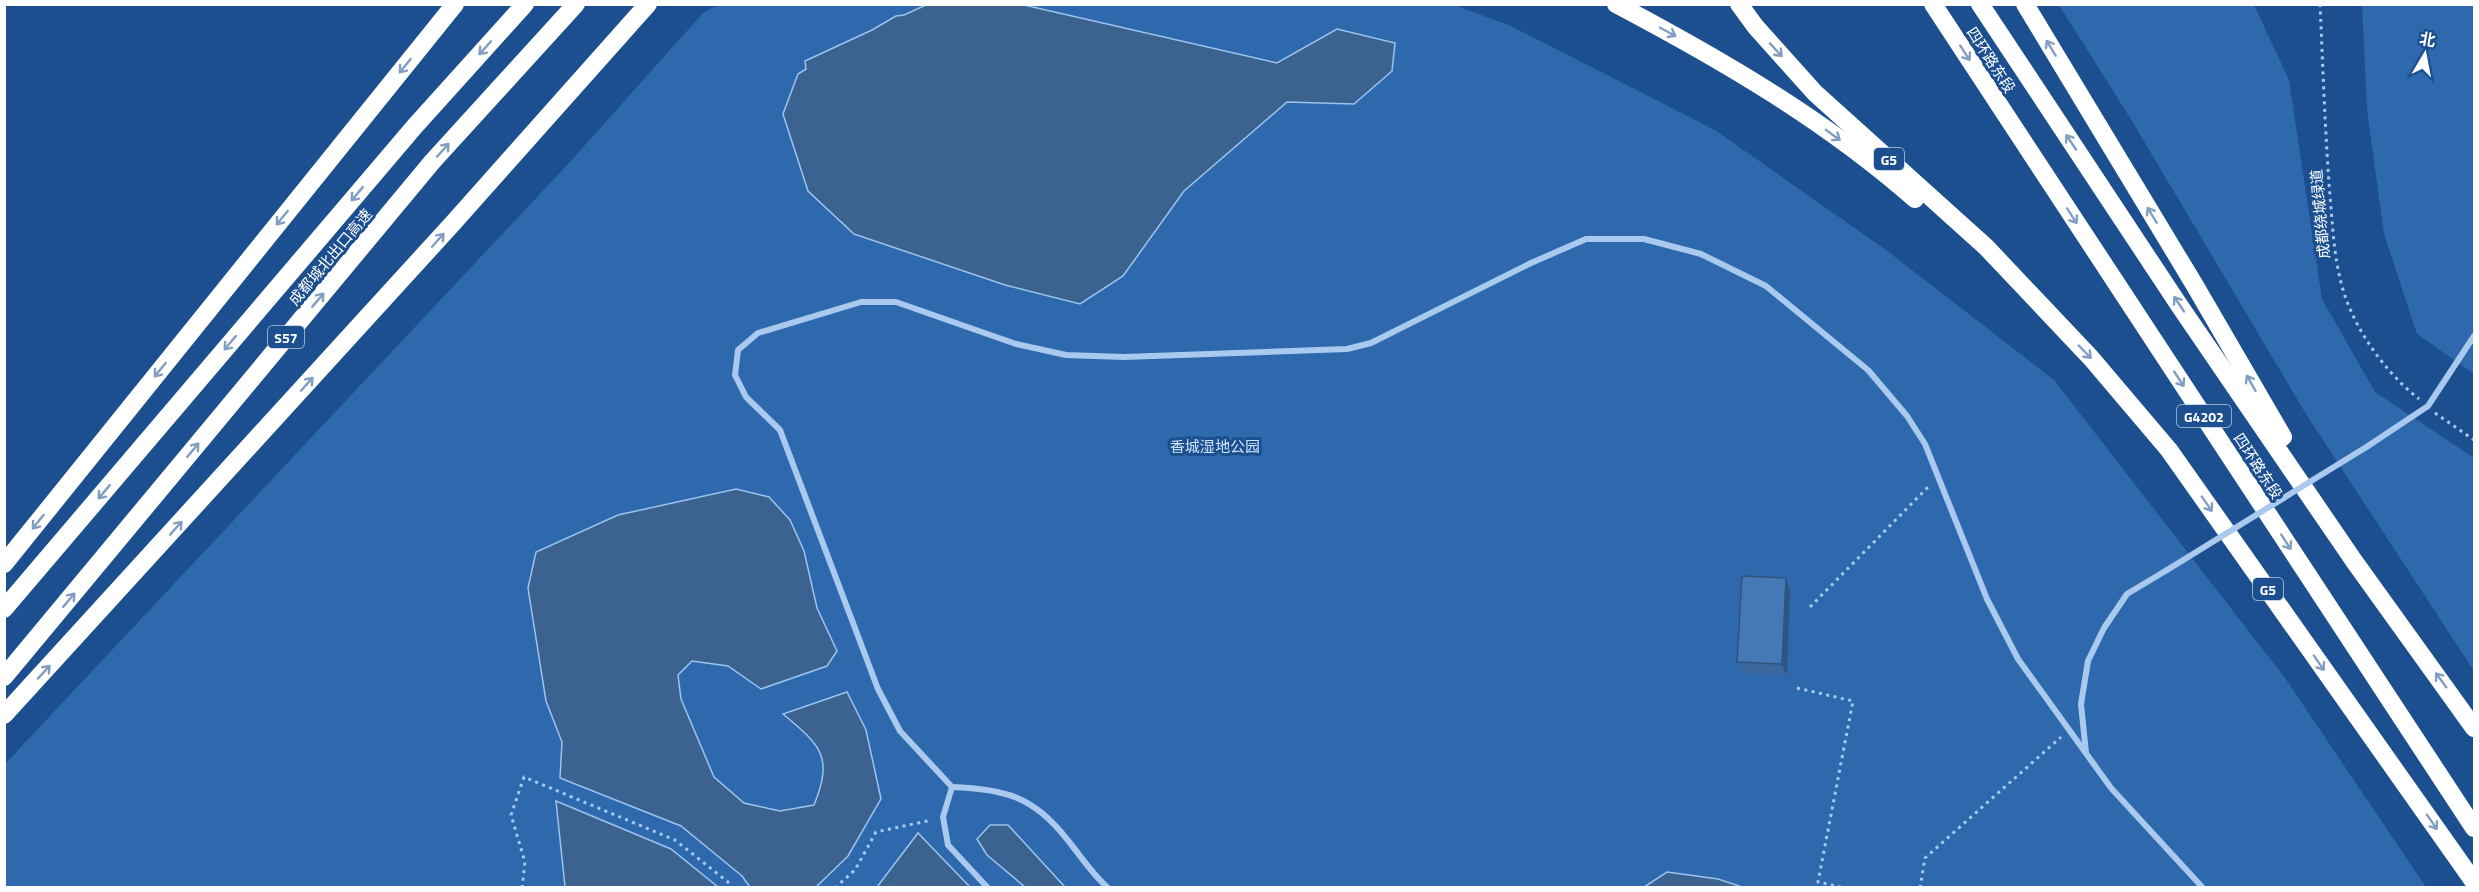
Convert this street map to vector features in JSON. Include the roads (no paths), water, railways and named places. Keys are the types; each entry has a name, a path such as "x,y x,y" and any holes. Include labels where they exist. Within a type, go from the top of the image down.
{"highway":[{"path":"4,564 455,4"},
{"name":"成都城北出口高速","path":"4,609 407,135 525,4"},
{"name":"成都城北出口高速","path":"4,677 432,162 576,4"},
{"path":"4,715 446,231 648,4"},
{"path":"1616,4 1738,72 1801,112 1899,185 2044,310"},
{"name":"G5","path":"1739,4 1755,26 1815,93 1986,247 2091,358 2169,450 2475,882"},
{"name":"四环路东段","path":"1933,4 2475,828"},
{"name":"四环路东段","path":"1980,4 2354,561 2475,728"},
{"path":"2025,4 2194,284 2354,561"}],"street":[{"path":"1108,888 1091,873 1068,839 1035,806 1011,794 984,788 952,787 900,731 878,688 780,430 746,398 735,375 738,350 758,333 861,302 896,302 1016,344 1065,355 1124,357 1347,349 1371,343 1531,262 1586,239 1644,238 1701,254 1766,286 1868,369 1907,416 1925,444 1987,599 2018,659 2111,788 2203,888"},
{"path":"2086,754 2081,704 2088,661 2103,628 2127,594 2368,446 2428,406 2475,336"},
{"path":"952,787 943,817 948,845 988,888"}],"park label":[{"name":"香城湿地公园","path":"1215,446"}]}
